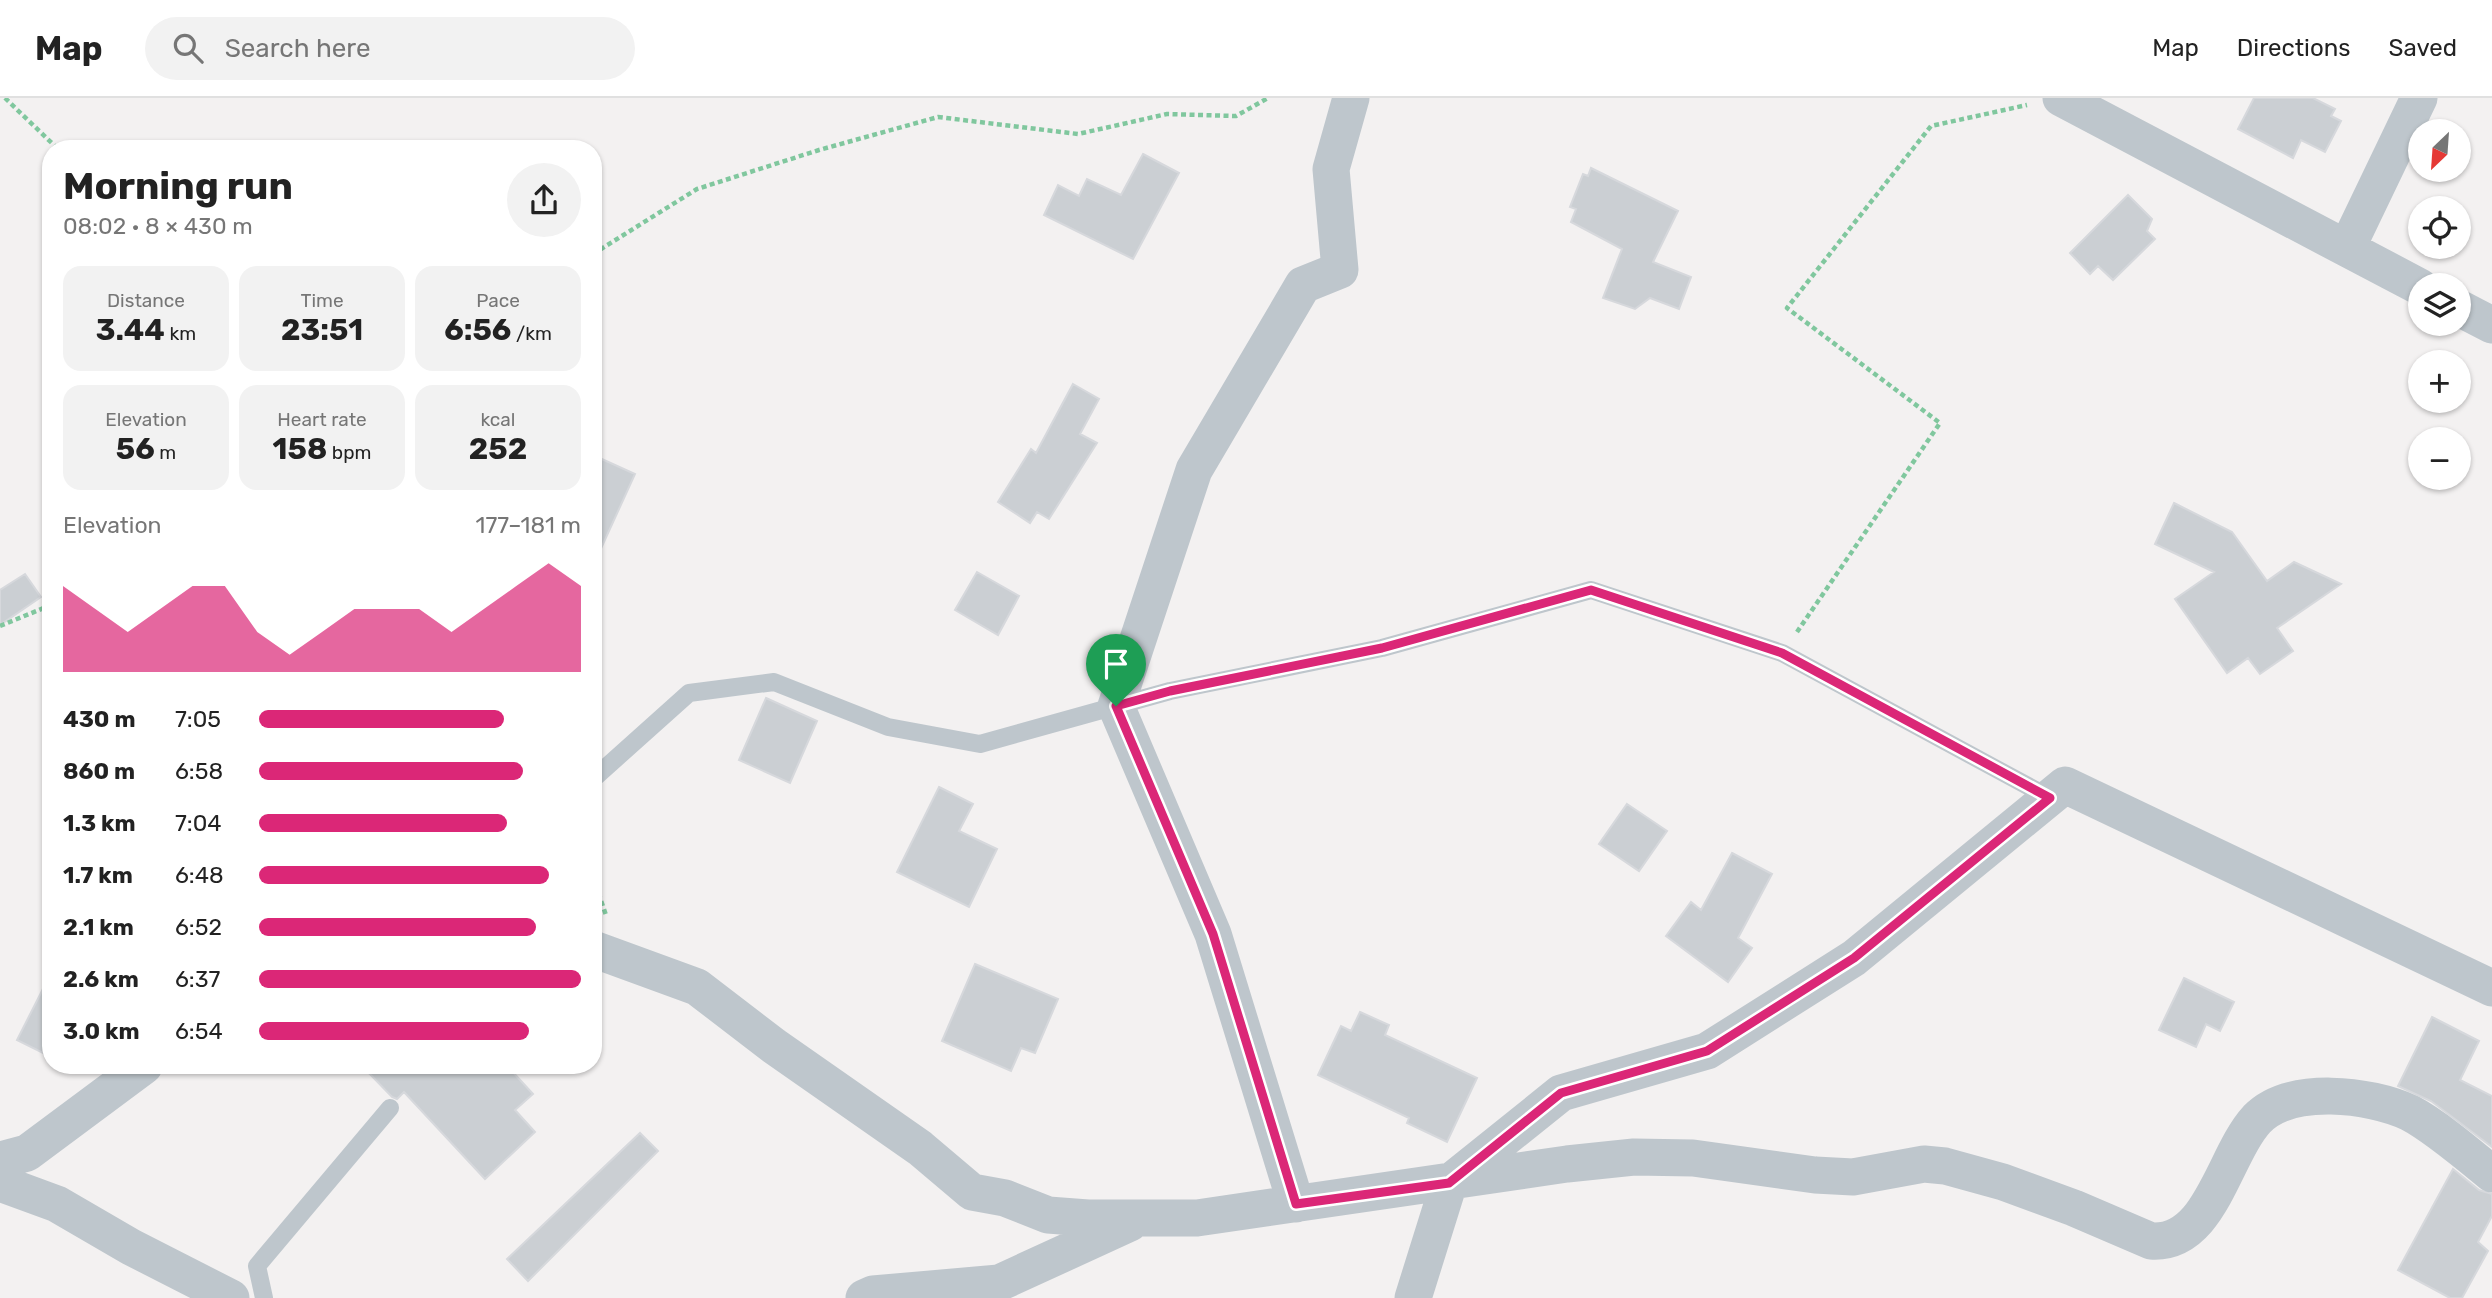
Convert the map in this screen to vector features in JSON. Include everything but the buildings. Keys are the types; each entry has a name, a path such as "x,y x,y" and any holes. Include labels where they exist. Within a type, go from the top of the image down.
{"street":[{"path":"1296,1204 1213,934 1116,706 1195,470 1303,285 1340,270 1331,169 1351,98"},
{"path":"2062,98 2408,281"},
{"path":"2347,248 2419,98"},
{"path":"2471,314 2492,325"},
{"path":"1413,1298 1449,1183 1561,1093 1707,1051 1854,958 2065,785 2492,988"},
{"path":"602,952 697,987 774,1046 920,1148 972,1192 1005,1198 1048,1215 1140,1219 1197,1218 1634,1157 1693,1158 1815,1175 1853,1177 1924,1164 1945,1167 2003,1182 2074,1208 2151,1241 2163,1242 2178,1237 2199,1219 2244,1136 2258,1119 2274,1105 2323,1095 2369,1100 2410,1113 2492,1174"},
{"path":"0,1160 27,1153 133,1074"},
{"path":"0,1183 57,1204 131,1247 231,1298"},
{"path":"864,1298 873,1294 999,1283 1140,1219"}],"lane":[{"path":"602,771 689,693 774,682 888,727 980,744 1170,691 1382,648 1591,590 1782,653 2050,798"},
{"path":"264,1298 257,1266 390,1108"}],"path":[{"path":"5,98 49,140"},
{"path":"602,248 697,189 819,150 938,117 1078,134 1167,114 1236,116 1268,98"},
{"path":"1782,653 1940,424 1787,308 1931,125 2062,98"},
{"path":"0,626 42,609"}],"route":[{"path":"1591,590 1782,653 2050,798 1854,958 1707,1051 1561,1093 1449,1183 1296,1204 1213,934 1116,706 1170,691 1382,648 1591,590"}]}
